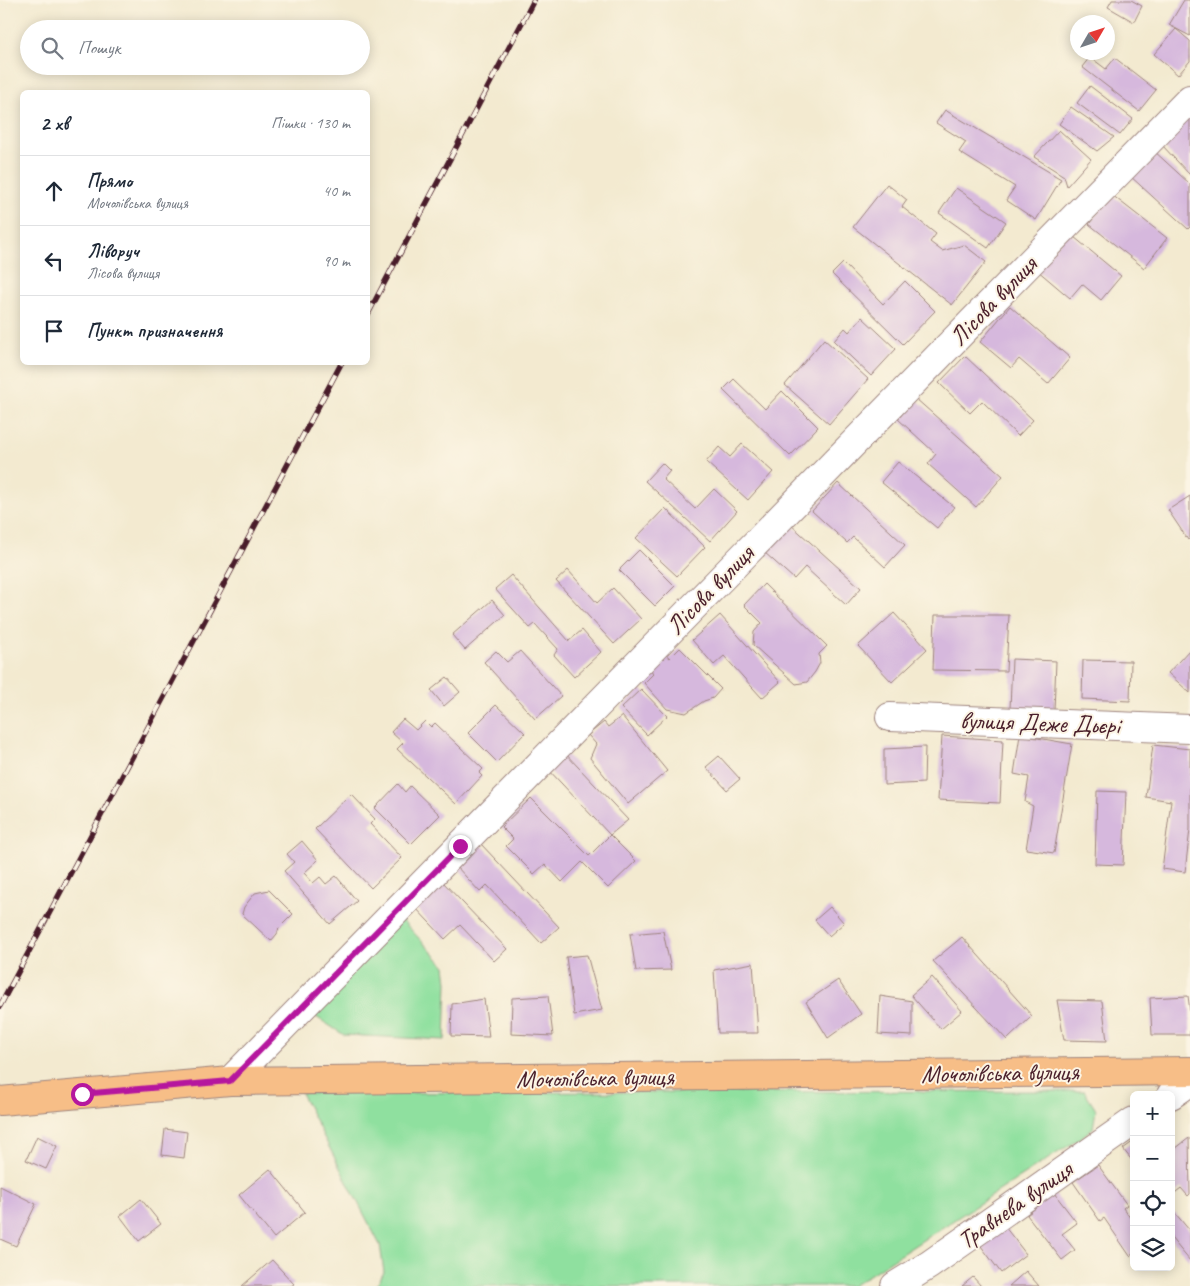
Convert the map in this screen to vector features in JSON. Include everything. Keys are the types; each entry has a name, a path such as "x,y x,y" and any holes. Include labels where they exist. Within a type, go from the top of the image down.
{"main road":[{"name":"Мочолівська вулиця","path":"0,1102 230,1081 1190,1071"}],"street":[{"name":"Лісова вулиця","path":"230,1081 1190,99"},
{"name":"вулиця Деже Дьєрі","path":"890,717 1190,730"},
{"path":"1175,1092 1190,1082"},
{"name":"Травнева вулиця","path":"895,1286 929,1265 1130,1125"}],"green space":[{"path":"400,918 445,966 447,982 445,1040 344,1035 307,1011"},
{"path":"1084,1091 1096,1110 1093,1128 1079,1139 852,1286 377,1286 384,1272 380,1245 301,1093"}],"building":[{"path":"1112,0 1131,0 1142,6 1134,22 1108,7"},
{"path":"1184,0 1190,0 1190,36 1169,25"},
{"path":"1176,29 1190,41 1190,61 1178,75 1154,54"},
{"path":"1115,58 1156,90 1139,111 1082,67 1088,60 1094,60 1106,69"},
{"path":"1090,86 1133,119 1120,135 1077,103"},
{"path":"1071,107 1114,137 1097,151 1059,124"},
{"path":"945,110 1061,179 1036,220 1006,200 1015,187 959,152 966,142 936,123"},
{"path":"1190,117 1190,175 1161,144"},
{"path":"1059,130 1091,159 1067,186 1064,176 1034,157"},
{"path":"1153,150 1190,184 1190,227 1188,229 1129,175"},
{"path":"887,184 907,200 902,207 936,234 930,242 942,251 964,245 986,262 952,305 853,227"},
{"path":"956,188 1006,222 988,248 939,213"},
{"path":"1112,195 1167,238 1144,268 1089,224"},
{"path":"1068,232 1121,276 1101,300 1082,284 1070,298 1037,270"},
{"path":"843,263 883,304 905,281 935,311 903,344 832,274"},
{"path":"1010,306 1070,358 1048,384 1019,359 1011,368 980,342"},
{"path":"862,317 896,349 871,376 834,341 845,328 849,332"},
{"path":"824,339 868,379 829,424 785,385"},
{"path":"965,356 1033,420 1018,436 982,401 970,413 939,383"},
{"path":"734,379 765,409 782,391 818,427 790,456 723,390"},
{"path":"915,398 1003,476 976,507 928,464 936,454 898,419"},
{"path":"742,444 773,472 748,500 706,462 719,447 730,457"},
{"path":"898,462 954,507 937,528 881,482"},
{"path":"662,463 670,471 663,479 695,509 714,489 737,511 710,541 645,481"},
{"path":"838,483 905,545 885,567 853,537 847,543 812,511"},
{"path":"1190,496 1190,538 1188,540 1168,510"},
{"path":"665,508 705,547 677,576 636,538"},
{"path":"790,524 861,588 846,605 805,567 794,579 764,552"},
{"path":"639,550 675,586 655,606 619,570"},
{"path":"568,570 597,603 613,588 641,619 614,644 556,581"},
{"path":"511,575 569,641 582,630 601,652 574,677 554,655 558,649 535,624 530,628 495,589"},
{"path":"764,584 827,646 819,654 820,663 807,682 796,684 753,645 754,632 762,623 744,605"},
{"path":"492,600 505,615 465,650 452,635"},
{"path":"894,613 927,649 892,682 858,646"},
{"path":"720,615 780,682 762,698 724,656 714,665 692,640"},
{"path":"935,615 1009,615 1006,671 933,670"},
{"path":"680,648 721,689 713,698 704,701 686,713 667,709 644,683 653,674 650,667 664,653 670,658"},
{"path":"1190,649 1190,693 1168,673"},
{"path":"496,651 507,662 520,651 561,696 535,719 484,662"},
{"path":"1012,659 1056,661 1054,711 1010,709"},
{"path":"1083,660 1131,661 1130,701 1082,699"},
{"path":"447,677 460,692 444,706 431,690"},
{"path":"641,689 667,716 647,735 621,708"},
{"path":"496,705 525,733 497,762 468,733"},
{"path":"622,716 667,771 628,804 590,758 596,744 588,735 604,722 608,727"},
{"path":"403,719 416,730 425,721 431,727 435,723 483,769 479,773 482,776 456,804 397,749 403,743 391,732"},
{"path":"1020,735 1072,744 1054,853 1026,849 1033,806 1025,802 1029,777 1014,774"},
{"path":"942,736 1003,740 1000,803 938,800"},
{"path":"1153,745 1190,749 1190,829 1185,872 1162,869 1171,801 1146,797"},
{"path":"925,747 924,783 884,785 884,749"},
{"path":"563,751 628,820 610,835 546,767"},
{"path":"719,756 740,779 727,790 706,767"},
{"path":"398,784 405,792 410,786 440,815 411,844 375,808"},
{"path":"1097,791 1126,792 1123,865 1095,864"},
{"path":"351,794 375,819 370,824 402,858 371,888 315,829"},
{"path":"531,798 589,856 610,835 636,861 608,888 582,862 562,882 545,864 534,874 506,846 513,839 501,827"},
{"path":"302,841 318,860 304,873 313,883 320,877 326,884 336,876 357,901 330,924 284,871 294,862 287,854"},
{"path":"480,843 559,927 541,943 487,885 480,892 456,866"},
{"path":"441,880 507,949 494,961 460,925 445,939 414,906"},
{"path":"269,890 293,914 279,928 271,941 242,914 244,907 255,893"},
{"path":"830,907 844,923 829,936 815,920"},
{"path":"663,931 671,970 636,971 630,934"},
{"path":"962,937 1032,1016 1007,1040 933,961"},
{"path":"587,955 602,1010 574,1015 566,957"},
{"path":"753,963 758,1033 718,1033 714,970"},
{"path":"932,977 962,1011 941,1029 911,995"},
{"path":"838,980 861,1014 828,1038 806,1002"},
{"path":"548,996 553,1036 511,1034 512,998"},
{"path":"880,996 912,1001 912,1036 878,1034"},
{"path":"1188,996 1190,1035 1152,1035 1150,998"},
{"path":"484,999 489,1037 451,1036 452,1004"},
{"path":"1057,1000 1102,1001 1107,1041 1064,1040"},
{"path":"165,1129 187,1132 184,1158 162,1155"},
{"path":"37,1136 57,1146 46,1169 26,1160"},
{"path":"1189,1138 1190,1194 1188,1196 1181,1188 1175,1193 1175,1149"},
{"path":"1130,1144 1130,1158 1123,1149"},
{"path":"1098,1165 1127,1205 1123,1208 1130,1218 1130,1256 1104,1218 1100,1221 1073,1182"},
{"path":"270,1169 305,1212 274,1238 239,1195"},
{"path":"0,1186 36,1204 16,1246 0,1239"},
{"path":"1054,1193 1077,1223 1062,1234 1075,1250 1062,1260 1027,1215"},
{"path":"141,1199 161,1224 139,1241 120,1216"},
{"path":"1175,1213 1190,1231 1190,1261 1175,1243"},
{"path":"1005,1227 1026,1254 1001,1273 981,1246"},
{"path":"272,1260 294,1284 291,1286 242,1286"},
{"path":"1026,1271 1039,1286 1009,1286"},
{"path":"973,1277 981,1286 962,1286"}],"railway":[{"path":"370,310 534,0"},
{"path":"0,1006 340,365"}],"route":[{"path":"82,1094 230,1081 460,846"}]}
